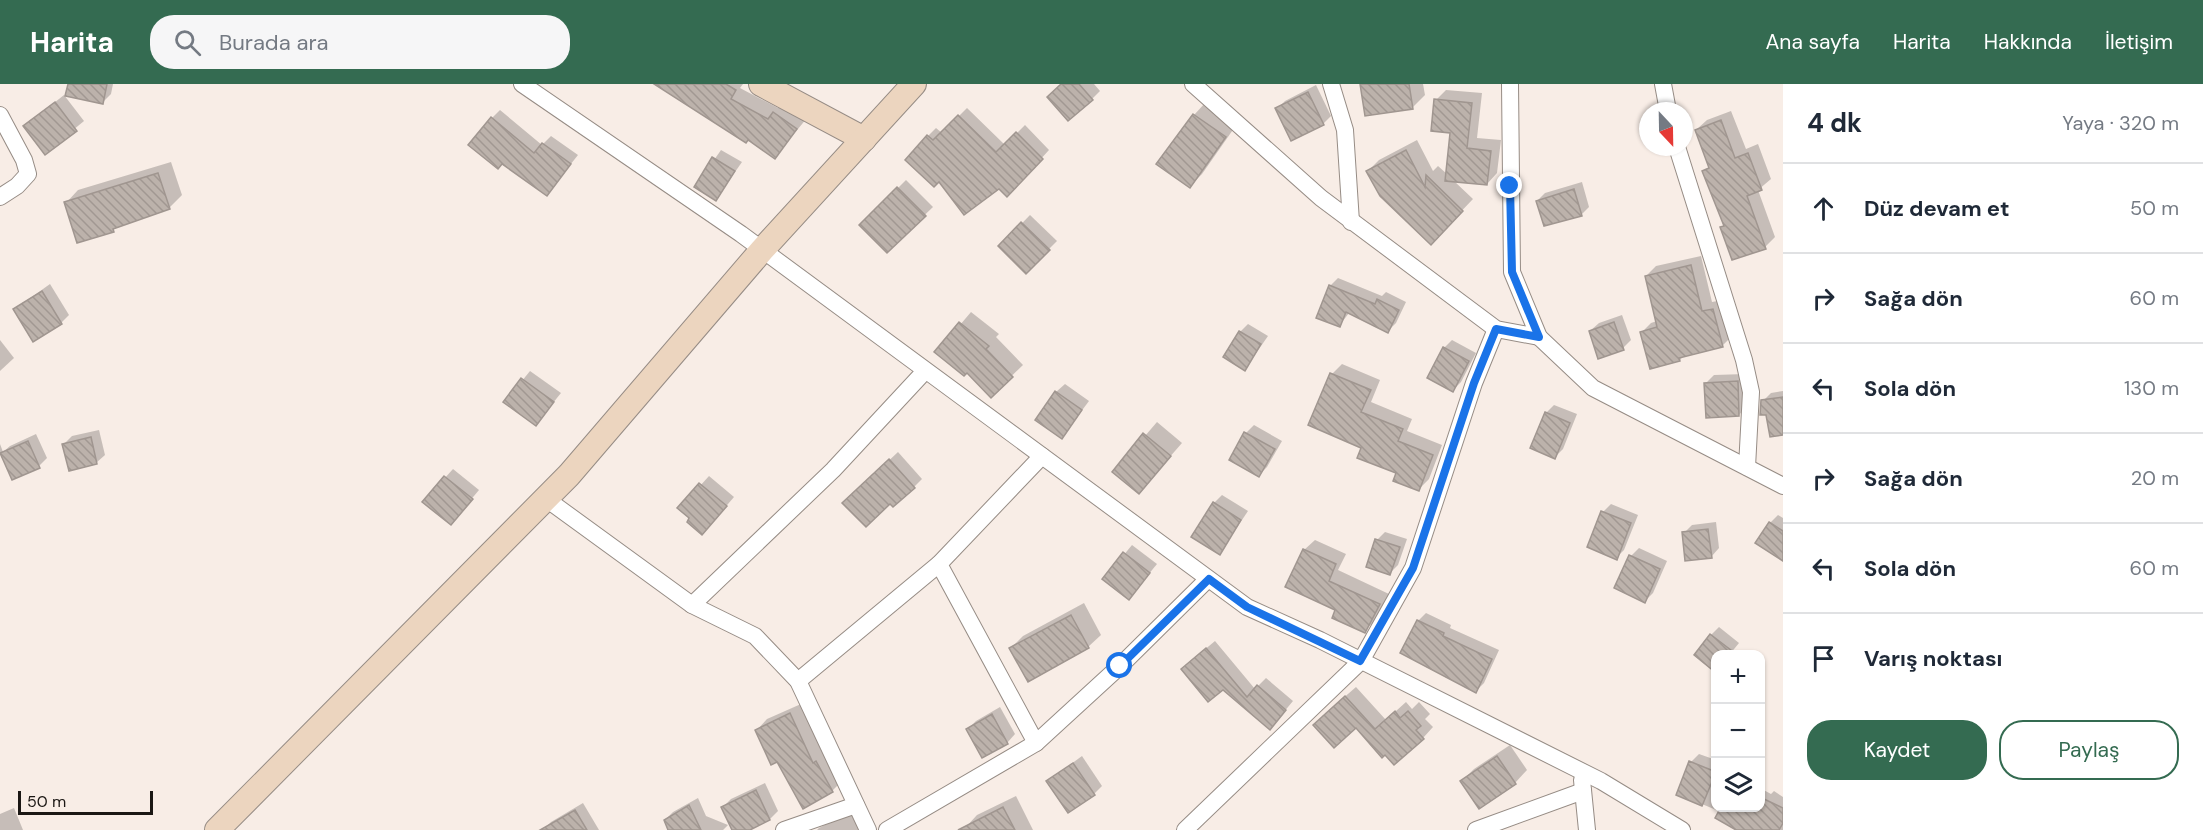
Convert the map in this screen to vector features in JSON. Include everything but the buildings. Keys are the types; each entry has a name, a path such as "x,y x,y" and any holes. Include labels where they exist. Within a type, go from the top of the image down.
{"street":[{"path":"522,84 762,250 1247,607 1581,770 1682,830"},
{"path":"761,84 864,139"},
{"path":"217,830 569,475 762,250 914,84"},
{"path":"1193,84 1321,198 1496,329 1539,337"},
{"path":"1331,84 1345,130 1351,222"},
{"path":"1510,84 1512,272 1539,337 1593,388 1783,486"},
{"path":"1663,84 1666,102"},
{"path":"0,115 24,160 28,174 17,186 0,197"},
{"path":"1680,156 1744,360 1751,392 1747,467"},
{"path":"1185,830 1360,661 1413,568 1474,383 1496,329"},
{"path":"692,605 833,470 925,371"},
{"path":"798,681 939,564 1042,456"},
{"path":"545,498 692,605 755,636 798,681 868,830"},
{"path":"939,564 1036,743"},
{"path":"887,830 1036,743 1120,666 1209,579"},
{"path":"1581,770 1587,830"},
{"path":"1476,830 1583,791"},
{"path":"784,830 856,805"}],"route":[{"path":"1120,666 1209,579 1247,607 1360,661 1413,568 1474,383 1496,329 1539,337 1512,272 1510,186"}]}
